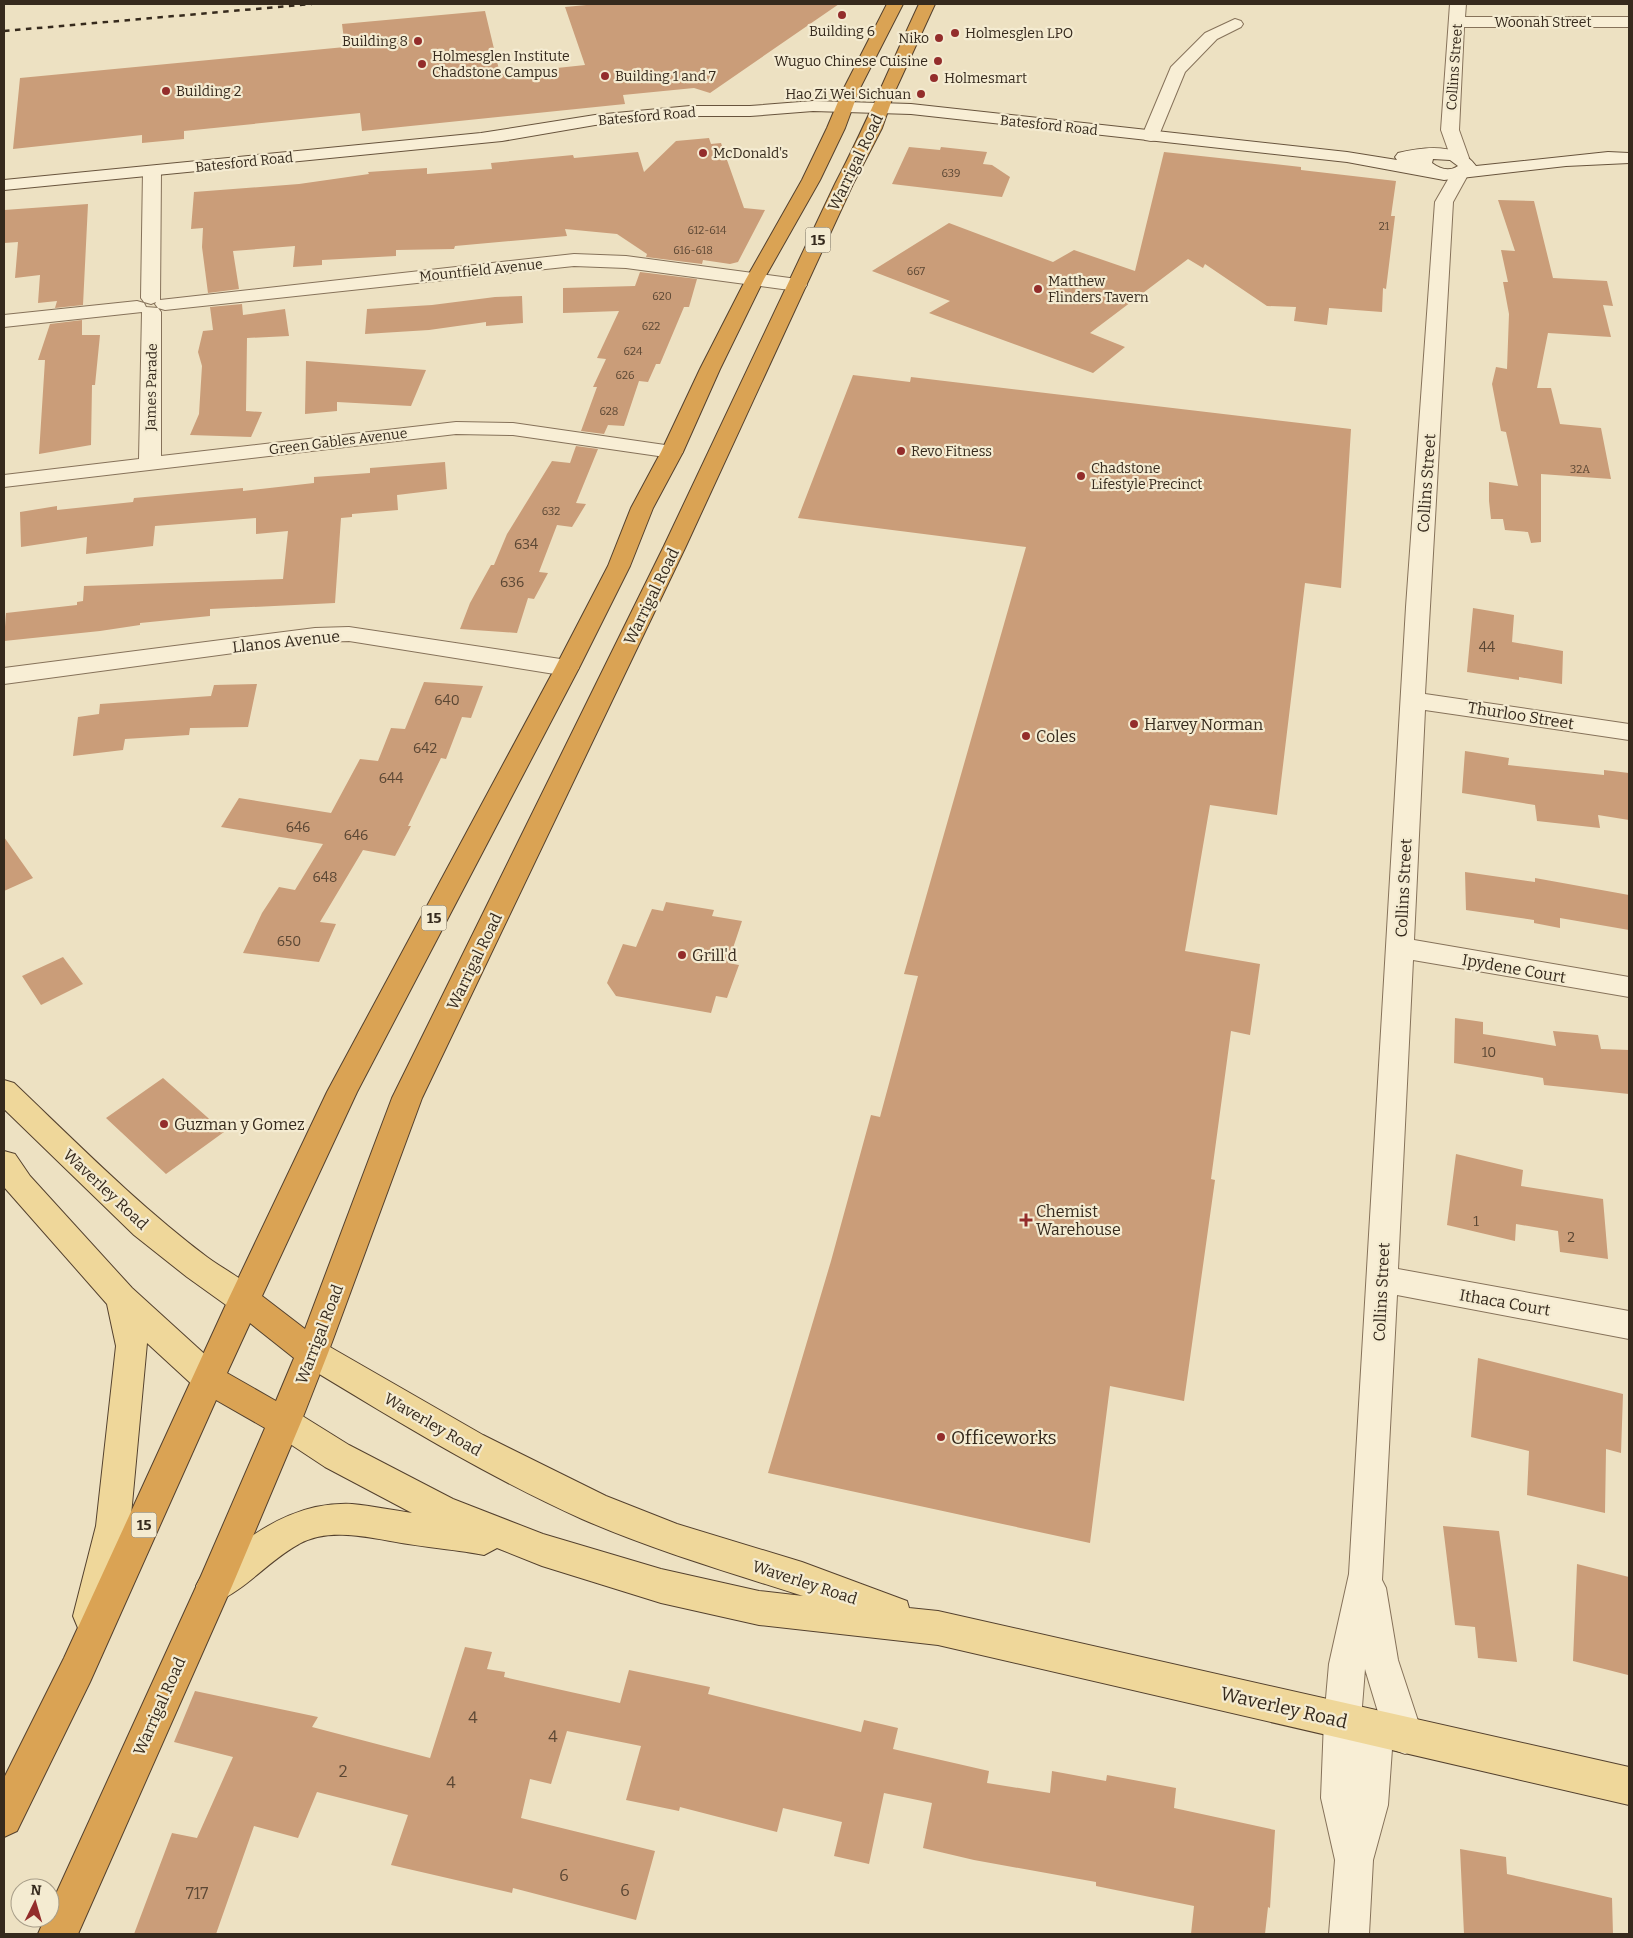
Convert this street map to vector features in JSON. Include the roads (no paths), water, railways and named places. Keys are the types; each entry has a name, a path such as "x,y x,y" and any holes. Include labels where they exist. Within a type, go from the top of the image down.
{"highway":[{"name":"Warrigal Road","path":"4,1818 77,1670 210,1379 244,1300 342,1092 567,668 619,566 642,508 672,452 755,279 812,180 844,106 895,4"},
{"name":"Warrigal Road","path":"58,1934 214,1586 284,1422 312,1354 407,1098 672,553 881,108 927,4"},
{"name":"Waverley Road","path":"244,1300 312,1354"},
{"name":"Waverley Road","path":"210,1379 284,1422"}],"main road":[{"name":"Waverley Road","path":"4,1091 145,1226 198,1268 244,1300"},
{"name":"Waverley Road","path":"4,1163 19,1185 120,1298 210,1379"},
{"path":"77,1670 114,1516 132,1346 127,1318 120,1298"},
{"name":"Waverley Road","path":"312,1354 477,1451 551,1488 610,1514 653,1531 802,1580 938,1628 1629,1786"},
{"name":"Waverley Road","path":"284,1422 337,1456 442,1510 542,1550 661,1586 759,1608 938,1628"},
{"path":"214,1586 263,1548 290,1531 319,1521 366,1522 471,1537 542,1550"}],"street":[{"name":"Collins Street","path":"1374,1728 1346,1664 1366,1574 1413,700 1444,202 1461,166 1450,130 1458,4"},
{"name":"Woonah Street","path":"1456,22 1629,22"},
{"path":"1151,136 1177,70 1212,36 1234,24"},
{"name":"Batesford Road","path":"4,185 485,137 603,128 805,106 881,108 1347,158 1431,163 1442,154 1461,166"},
{"name":"Collins Street","path":"1444,202 1431,163 1450,130"},
{"path":"1461,166 1500,169 1536,163 1629,158"},
{"name":"James Parade","path":"150,463 152,171"},
{"name":"Mountfield Avenue","path":"4,321 574,260 626,262 797,285"},
{"name":"Green Gables Avenue","path":"4,481 434,430 481,427 513,429 672,452"},
{"name":"Llanos Avenue","path":"4,676 315,635 349,634 567,668"},
{"name":"Thurloo Street","path":"1413,700 1629,732"},
{"name":"Ipydene Court","path":"1399,948 1629,988"},
{"name":"Ithaca Court","path":"1382,1279 1629,1325"},
{"name":"Collins Street","path":"1366,1574 1380,1660 1390,1694 1374,1728"},
{"path":"1349,1934 1354,1860 1369,1805 1374,1728"}],"railway":[{"path":"4,31 312,4"}],"place":[{"name":"Building 6","path":"842,15"},
{"name":"Holmesglen LPO","path":"955,33"},
{"name":"Niko","path":"939,38"},
{"name":"Building 8","path":"418,41"},
{"name":"Wuguo Chinese Cuisine","path":"938,61"},
{"name":"Holmesglen Institute Chadstone Campus","path":"422,64"},
{"name":"Building 1 and 7","path":"605,76"},
{"name":"Holmesmart","path":"934,78"},
{"name":"Building 2","path":"166,91"},
{"name":"Hao Zi Wei Sichuan","path":"921,94"},
{"name":"McDonald's","path":"703,153"},
{"name":"Matthew Flinders Tavern","path":"1038,289"},
{"name":"Revo Fitness","path":"901,451"},
{"name":"Chadstone Lifestyle Precinct","path":"1081,476"},
{"name":"Harvey Norman","path":"1134,724"},
{"name":"Coles","path":"1026,736"},
{"name":"Grill'd","path":"682,955"},
{"name":"Guzman y Gomez","path":"164,1124"},
{"name":"Chemist Warehouse","path":"1026,1220"},
{"name":"Officeworks","path":"941,1437"}]}
